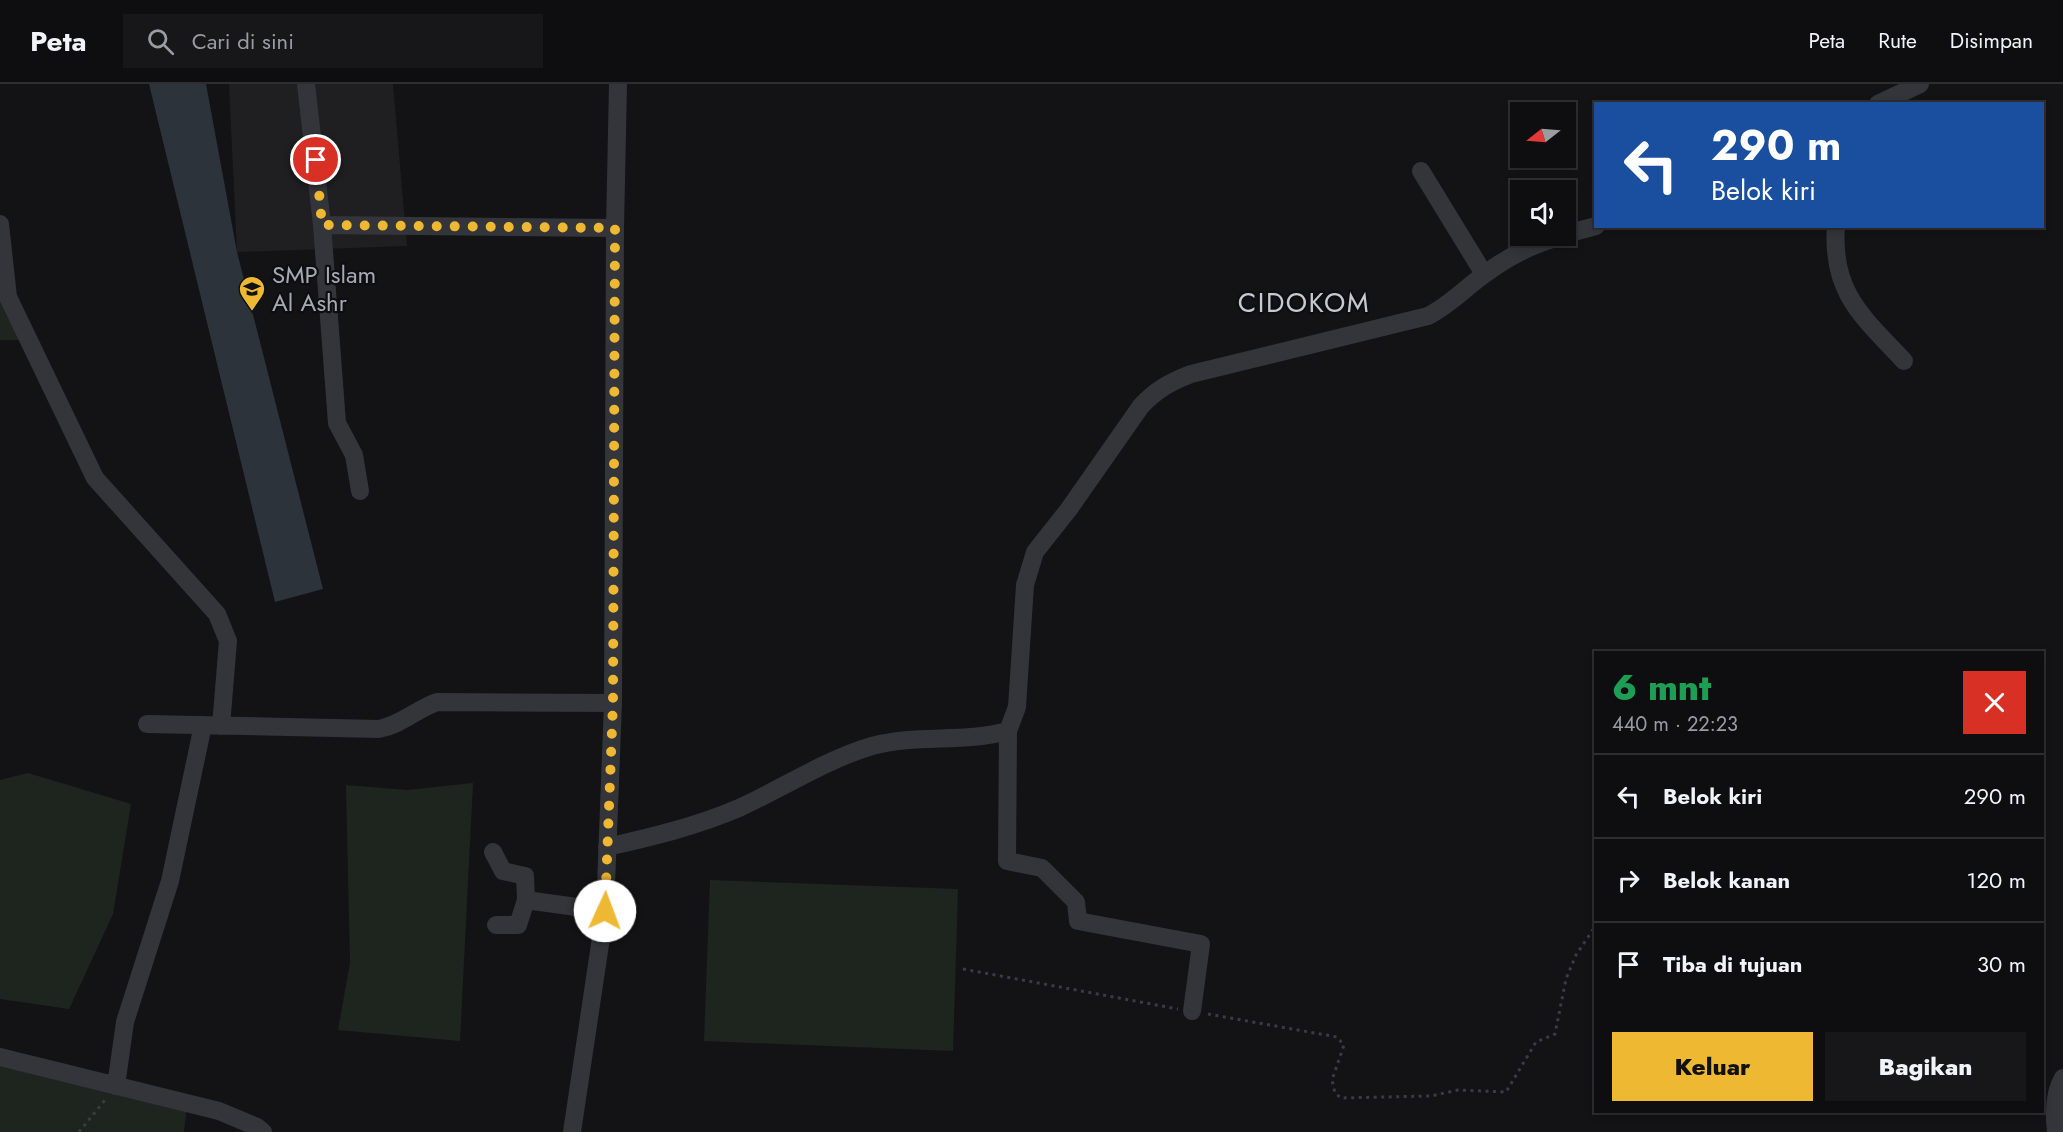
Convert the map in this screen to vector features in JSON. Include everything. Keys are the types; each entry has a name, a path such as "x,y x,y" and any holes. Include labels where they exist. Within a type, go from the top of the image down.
{"street":[{"path":"306,84 322,225 337,423 354,455 360,491"},
{"path":"572,1132 605,911 613,703 615,228 618,84"},
{"path":"1882,102 1920,84"},
{"path":"1421,171 1484,274"},
{"path":"0,224 8,297 95,478 216,614 228,641 212,725 170,880 125,1022 116,1086"},
{"path":"322,225 615,228"},
{"path":"1576,231 1594,227"},
{"path":"1836,228 1834,251 1841,282 1856,310 1904,361"},
{"path":"1192,1011 1201,944 1078,921 1076,902 1042,868 1007,861 1008,731 1017,707 1024,585 1035,552 1069,509 1141,406 1154,392 1168,382 1191,374 1428,316 1443,308 1510,256 1536,246"},
{"path":"147,724 379,729 394,726 420,708 437,702 613,703"},
{"path":"607,847 659,835 737,808 852,753 874,746 929,738 989,736 1008,731"},
{"path":"493,852 503,871 525,876 526,900 518,925 496,925"},
{"path":"526,900 605,911"},
{"path":"0,1057 219,1111 257,1127 263,1132"},
{"path":"2056,1132 2055,1116 2059,1084 2063,1078"}],"path":[{"path":"963,969 1336,1037 1344,1045 1332,1080 1335,1093 1341,1098 1431,1096 1458,1090 1506,1092 1536,1042 1555,1034 1566,979 1576,956 1594,928"},
{"path":"80,1132 116,1086"}],"shaded area":[{"path":"149,84 206,84 237,252 323,589 275,602"},
{"path":"229,84 393,84 407,246 237,252"},
{"path":"0,250 21,340 0,340"},
{"path":"28,773 131,804 113,914 69,1009 0,999 0,780"},
{"path":"473,783 460,1041 338,1030 350,963 346,785 407,790"},
{"path":"710,880 958,889 953,1051 704,1041"},
{"path":"0,1060 187,1106 184,1132 0,1132"}],"place":[{"name":"SMP Islam Al Ashr","path":"252,312"}],"district":[{"name":"CIDOKOM","path":"1304,303"}],"route":[{"path":"316,160 322,225 508,225 615,228 613,703 605,911"}]}
